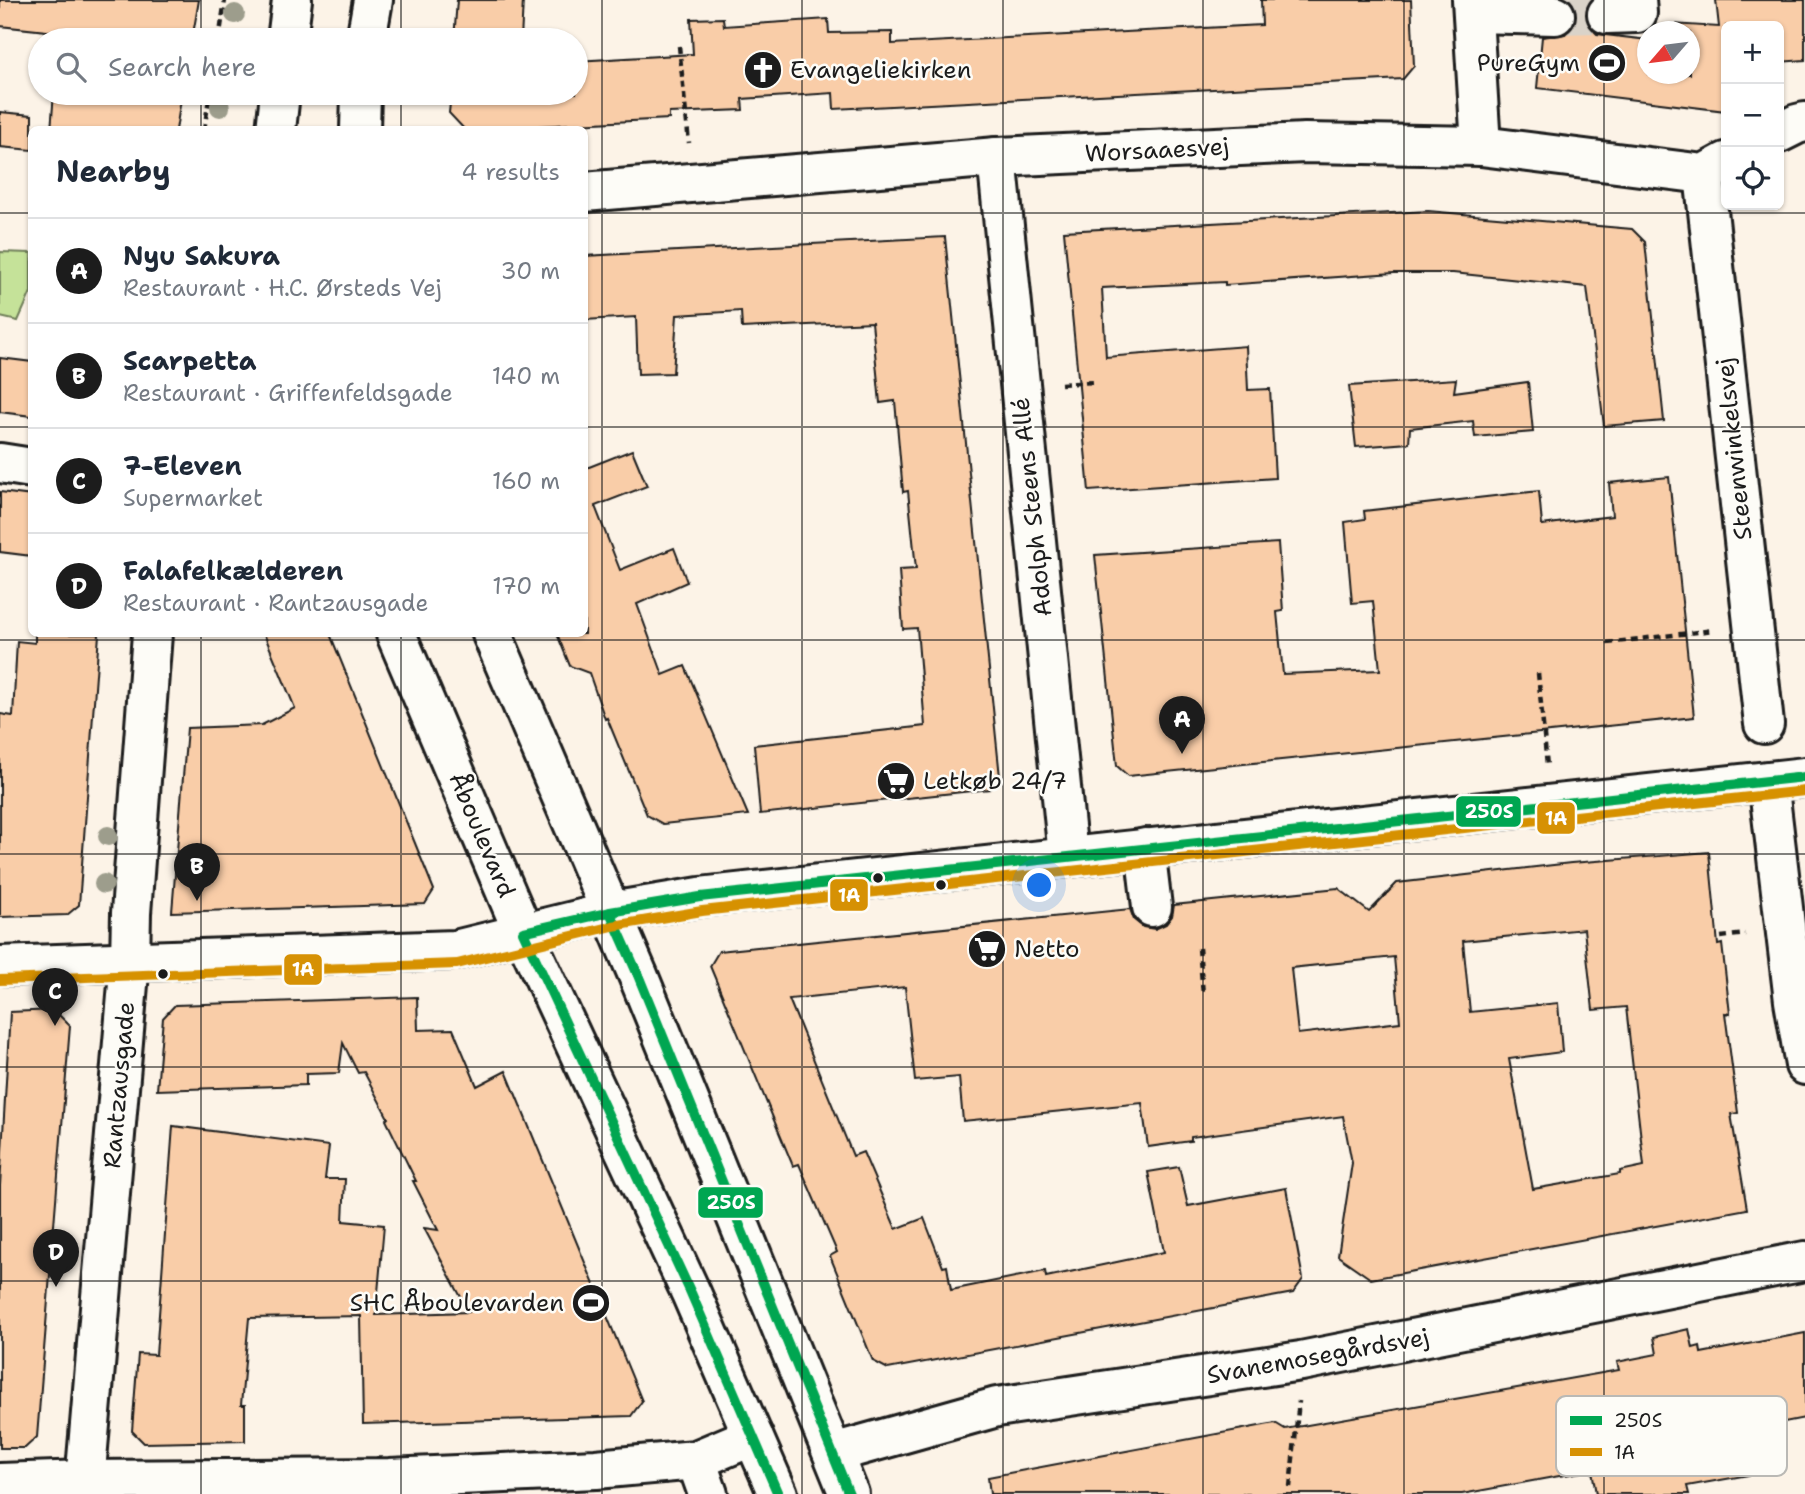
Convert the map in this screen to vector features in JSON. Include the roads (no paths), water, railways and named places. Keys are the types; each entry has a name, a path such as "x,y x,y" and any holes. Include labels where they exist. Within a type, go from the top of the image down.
{"street":[{"path":"288,28 292,0"},
{"path":"368,28 373,0"},
{"path":"1481,146 1472,7 1555,15"},
{"path":"276,126 278,105"},
{"path":"360,126 361,105"},
{"path":"1784,131 1805,122"},
{"name":"Worsaaesvej","path":"588,192 997,158 1304,143 1481,146 1715,168"},
{"name":"Adolph Steens Allé","path":"997,158 1068,856"},
{"name":"Steenwinkelsvej","path":"1715,168 1753,625 1764,724"},
{"path":"0,463 28,467"},
{"name":"Rantzausgade","path":"84,1487 130,961 152,637"},
{"name":"Åboulevard","path":"397,637 523,932 686,1281 778,1494"},
{"path":"493,637 638,975 849,1494"},
{"path":"0,966 456,950 610,912 700,897 1787,779 1794,1001 1805,1066"},
{"path":"1144,848 1152,907"},
{"name":"Svanemosegårdsvej","path":"833,1452 997,1407 1301,1361 1805,1261"},
{"path":"0,1483 84,1487 596,1469 702,1477 753,1436"}],"tunnel":[{"path":"1555,15 1607,14"}],"place":[{"name":"PureGym","path":"1607,63"},
{"name":"Evangeliekirken","path":"763,70"},
{"name":"Nyu Sakura","path":"1182,754"},
{"name":"Letkøb 24/7","path":"896,781"},
{"name":"Scarpetta","path":"197,901"},
{"name":"Netto","path":"987,949"},
{"name":"7-Eleven","path":"55,1026"},
{"name":"Falafelkælderen","path":"56,1287"},
{"name":"SHC Åboulevarden","path":"591,1303"}]}
